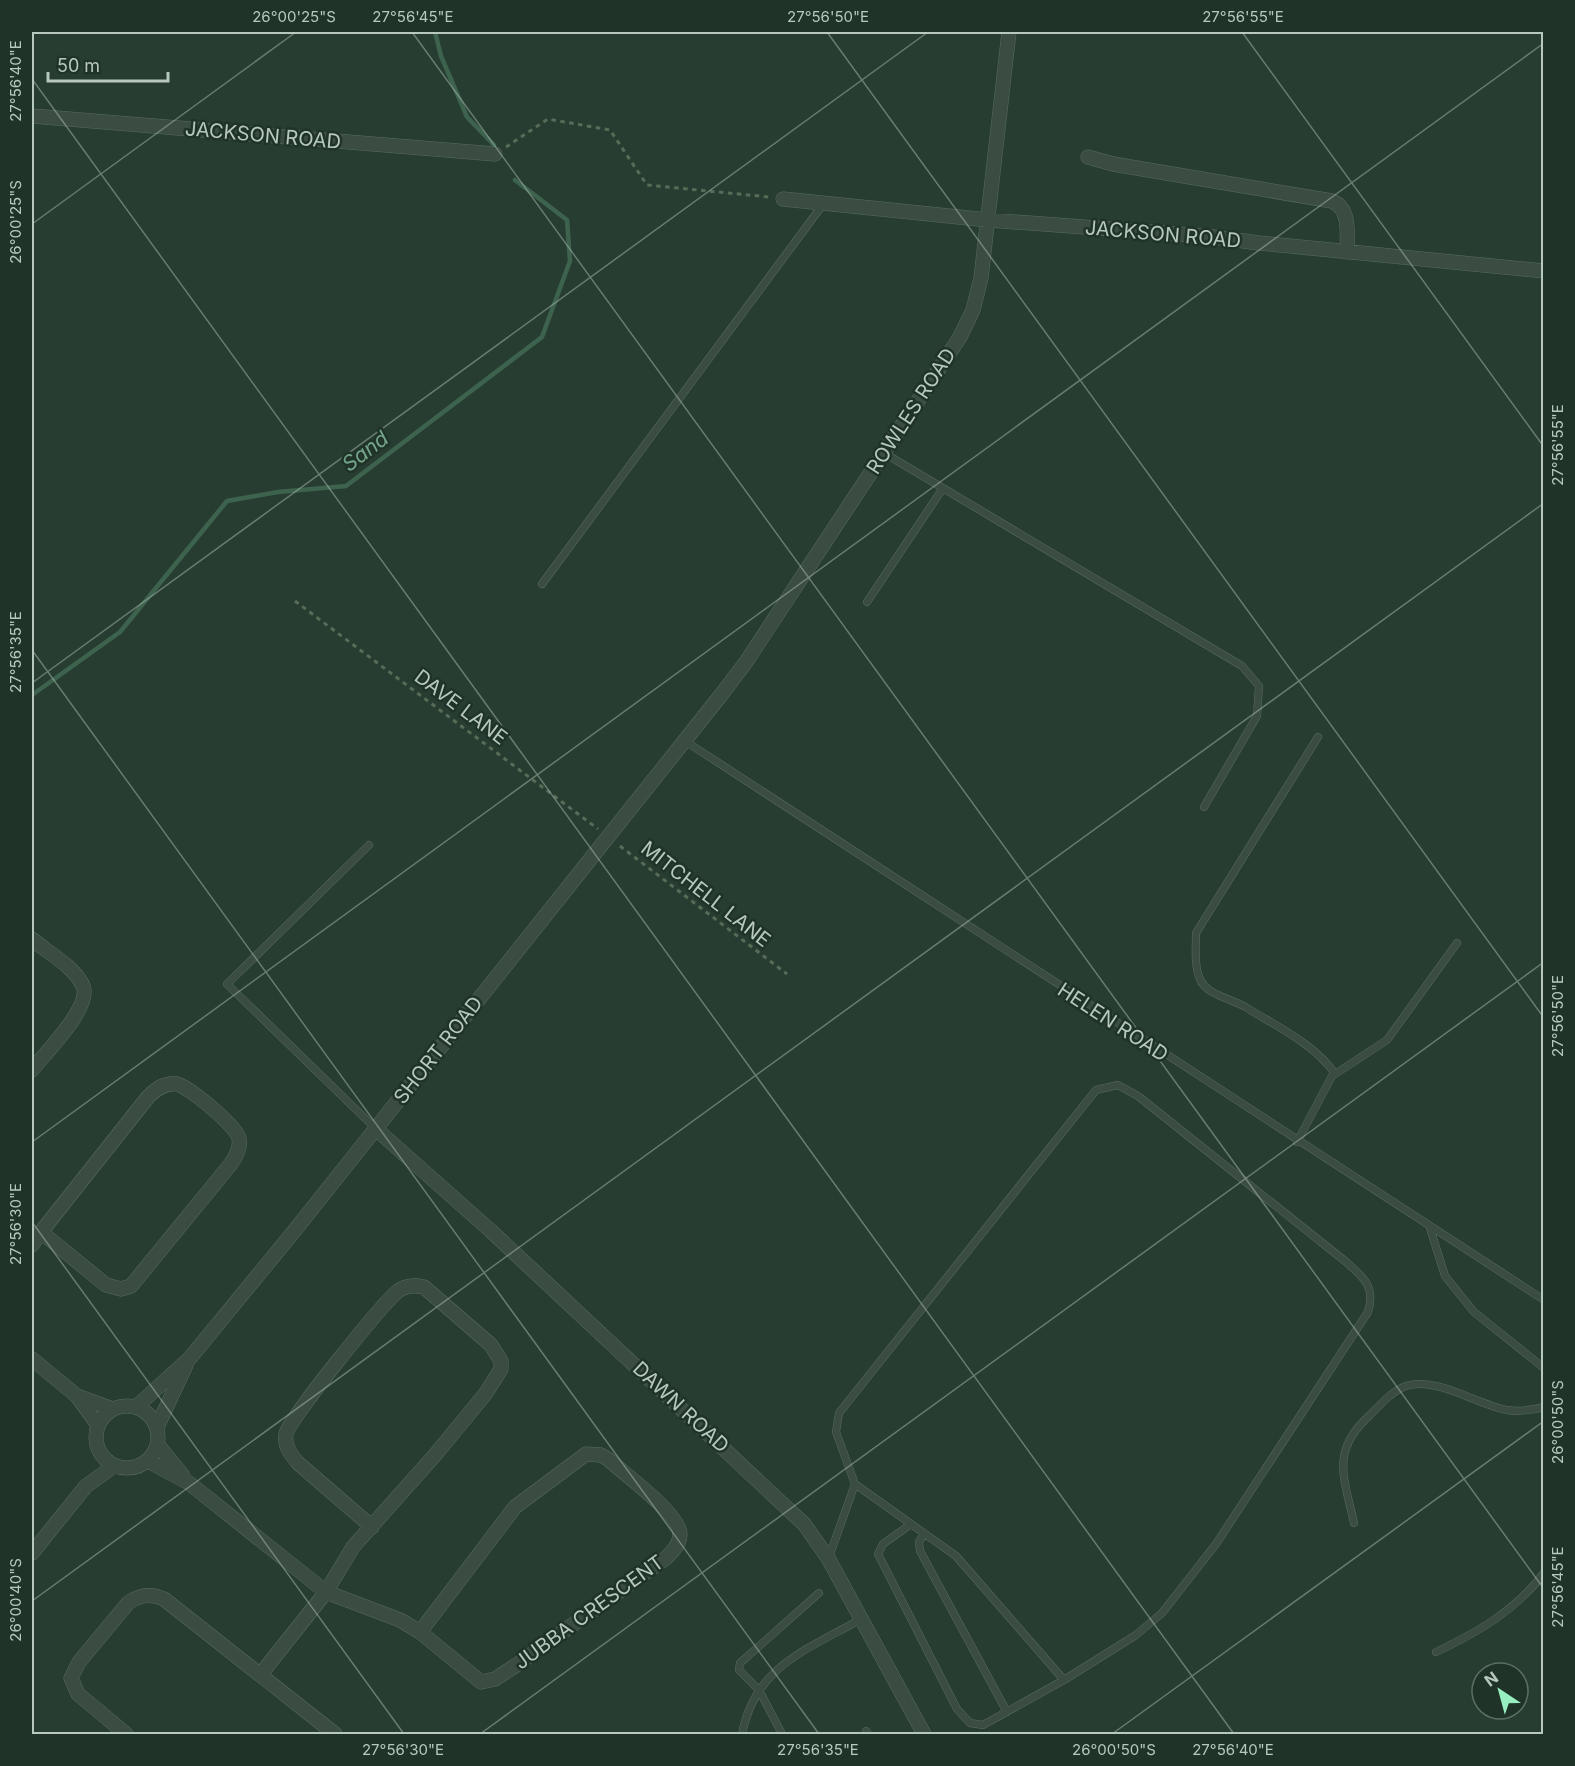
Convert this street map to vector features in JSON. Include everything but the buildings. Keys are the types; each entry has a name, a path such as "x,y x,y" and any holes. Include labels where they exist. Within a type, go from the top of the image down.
{"street":[{"name":"ROWLES ROAD","path":"685,741 746,662 968,322 981,278 1009,32"},
{"name":"JACKSON ROAD","path":"32,116 495,154"},
{"path":"1088,157 1113,164 1332,201 1340,206 1345,216 1347,252"},
{"name":"JACKSON ROAD","path":"783,199 988,220 1206,236 1544,271"},
{"name":"SHORT ROAD","path":"136,1407 190,1358 685,741"},
{"path":"32,939 75,975 83,986 84,996 75,1017 32,1070"},
{"path":"32,1245 41,1232 148,1097 159,1087 170,1084 183,1087 233,1127 239,1137 239,1149 230,1166 131,1286 121,1289 106,1285 41,1232"},
{"name":"DAWN ROAD","path":"376,1129 491,1230 789,1508 811,1532 828,1558 924,1734"},
{"path":"260,1675 326,1592 353,1547 372,1527 402,1495 486,1393 501,1369 501,1361 491,1345 424,1287 405,1287 397,1292 308,1399 291,1421 286,1435 293,1457 372,1527"},
{"name":"SHORT ROAD","path":"157,1427 190,1358"},
{"path":"32,1359 77,1396 98,1425"},
{"path":"77,1396 113,1409"},
{"path":"86,1486 100,1453 96,1434 98,1425 113,1409 124,1406 136,1407 146,1412 157,1427 158,1445 148,1461 132,1468 114,1466 100,1453"},
{"path":"158,1445 189,1483"},
{"name":"JUBBA CRESCENT","path":"189,1483 326,1592 383,1612 420,1632 474,1679 481,1682 495,1679 666,1558 678,1544 680,1537 678,1526 669,1514 608,1460 601,1455 586,1454 515,1507 420,1632"},
{"path":"148,1461 189,1483"},
{"path":"32,1553 86,1486 114,1466"},
{"path":"126,1734 78,1694 71,1678 79,1662 128,1603 135,1598 153,1595 164,1599 335,1734"}],"lane":[{"path":"542,584 824,203"},
{"path":"884,453 1242,666 1259,686 1257,716 1204,807"},
{"path":"867,602 943,488"},
{"path":"1318,737 1196,933 1197,966 1200,980 1207,989 1245,1006 1324,1058 1335,1074"},
{"name":"HELEN ROAD","path":"685,741 1297,1142 1544,1300"},
{"path":"369,845 227,984 376,1129"},
{"path":"1297,1142 1318,1099 1335,1074 1387,1040 1457,944"},
{"path":"911,1524 883,1544 878,1554 957,1709 970,1723 983,1725 1064,1680 1136,1635 1162,1613 1216,1544 1368,1312 1372,1297 1358,1272 1138,1096 1118,1085 1096,1090 838,1413 836,1432 855,1484 956,1556 1064,1680"},
{"path":"1430,1228 1445,1276 1474,1312 1544,1368"},
{"path":"1354,1523 1342,1468 1342,1454 1361,1423 1404,1387 1430,1386 1453,1391 1509,1410 1544,1407"},
{"path":"828,1558 855,1484"},
{"path":"924,1533 919,1542 920,1551 1007,1712"},
{"path":"1436,1652 1492,1622 1528,1594 1544,1573"},
{"path":"782,1734 759,1690 739,1670 740,1663 819,1593"},
{"path":"742,1734 759,1690 772,1672 861,1619"}],"path":[{"path":"495,154 548,119 610,130 647,185 783,199"},
{"name":"DAVE LANE","path":"295,601 608,838"},
{"name":"MITCHELL LANE","path":"608,838 787,974"}],"waterway":[{"name":"Sand","path":"435,32 441,56 467,117 494,145"},
{"name":"Sand","path":"32,695 120,632 227,501 278,492 346,486 542,337 570,261 567,220 515,180"}]}
